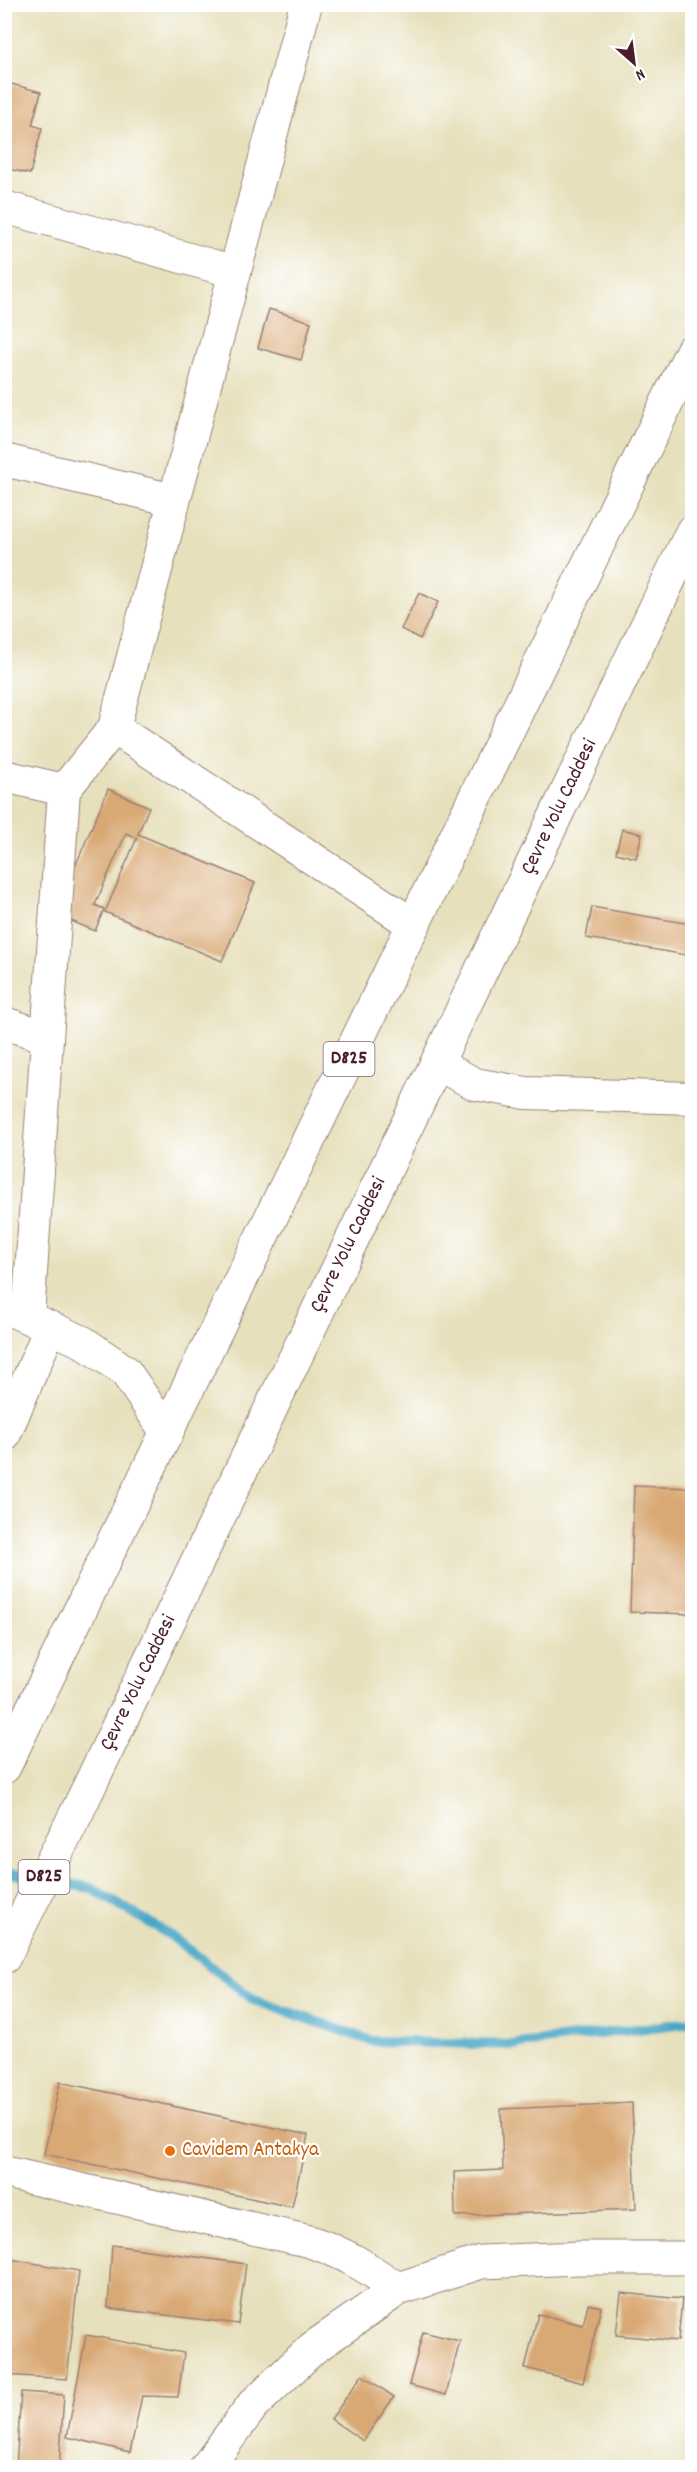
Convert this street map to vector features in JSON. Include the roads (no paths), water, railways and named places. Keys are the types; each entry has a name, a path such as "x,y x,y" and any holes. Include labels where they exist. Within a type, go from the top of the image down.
{"main road":[{"name":"D825","path":"4,1767 13,1737 167,1433 693,351"},
{"name":"Çevre Yolu Caddesi","path":"8,1948 76,1814 693,532"},
{"path":"206,2468 253,2405 313,2348 398,2289 481,2262 578,2258 693,2258"}],"street":[{"path":"4,1436 28,1318 64,790 114,728 306,4"},
{"path":"4,207 235,273"},
{"path":"4,460 174,500"},
{"path":"114,728 414,925"},
{"path":"4,776 64,790"},
{"path":"4,1023 47,1037"},
{"path":"436,1064 475,1084 526,1093 693,1098"},
{"path":"28,1318 83,1342 125,1371 167,1433"},
{"path":"4,2172 308,2241 337,2250 398,2289"}],"waterway":[{"path":"4,1872 91,1888 170,1935 254,2000 372,2041 512,2045 692,2022"}],"place":[{"name":"Cavidem Antakya","path":"170,2151"}]}
